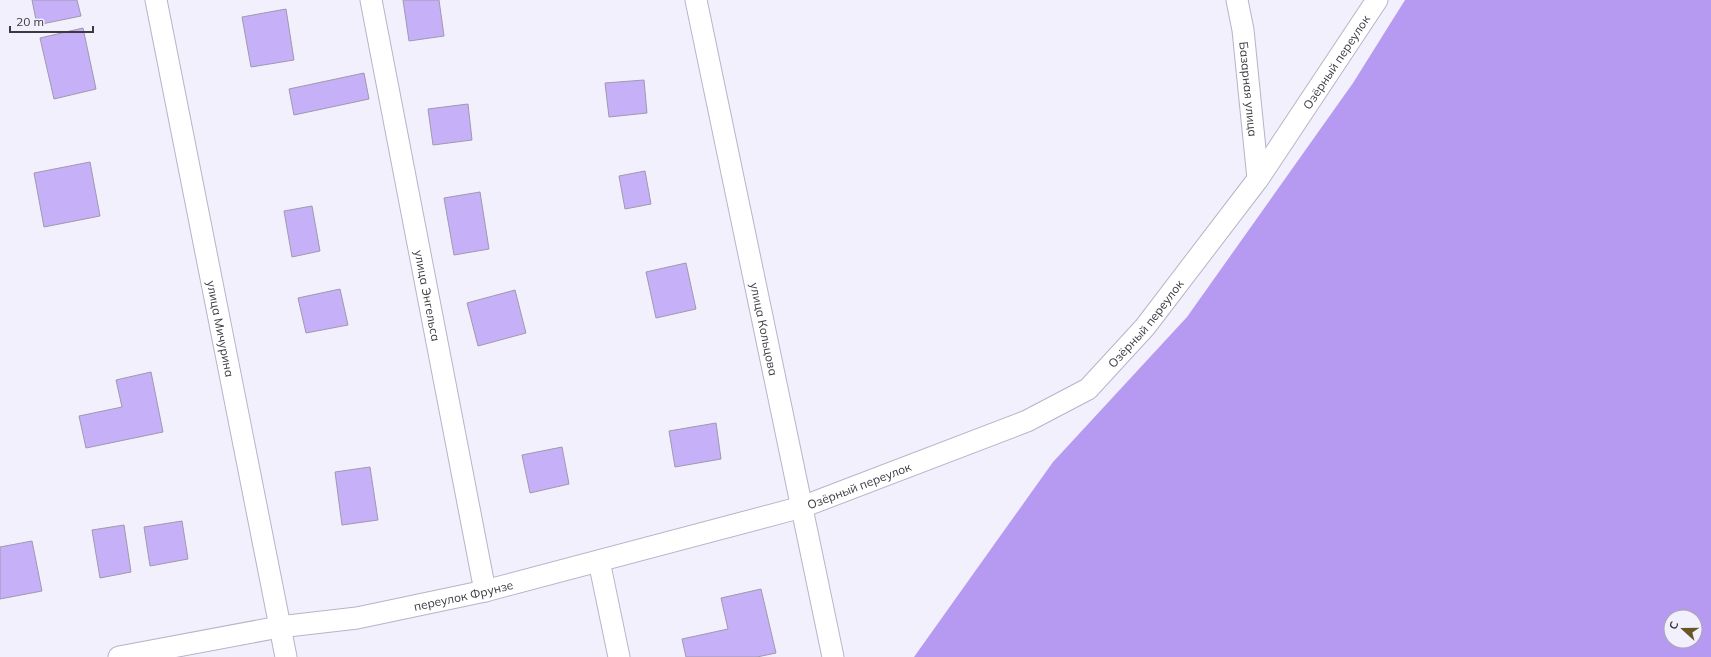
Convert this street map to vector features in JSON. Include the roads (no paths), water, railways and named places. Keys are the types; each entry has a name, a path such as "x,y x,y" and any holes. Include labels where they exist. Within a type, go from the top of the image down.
{"street":[{"name":"улица Мичурина","path":"156,0 286,657"},
{"name":"улица Энгельса","path":"370,0 485,591"},
{"name":"улица Кольцова","path":"696,0 833,657"},
{"name":"Базарная улица","path":"1236,0 1243,30 1258,179"},
{"name":"Озёрный переулок","path":"802,507 1027,421 1088,389 1145,327 1258,179 1377,0"},
{"name":"переулок Фрунзе","path":"119,657 279,626 357,618 485,591 802,507"},
{"path":"599,561 619,657"}]}
